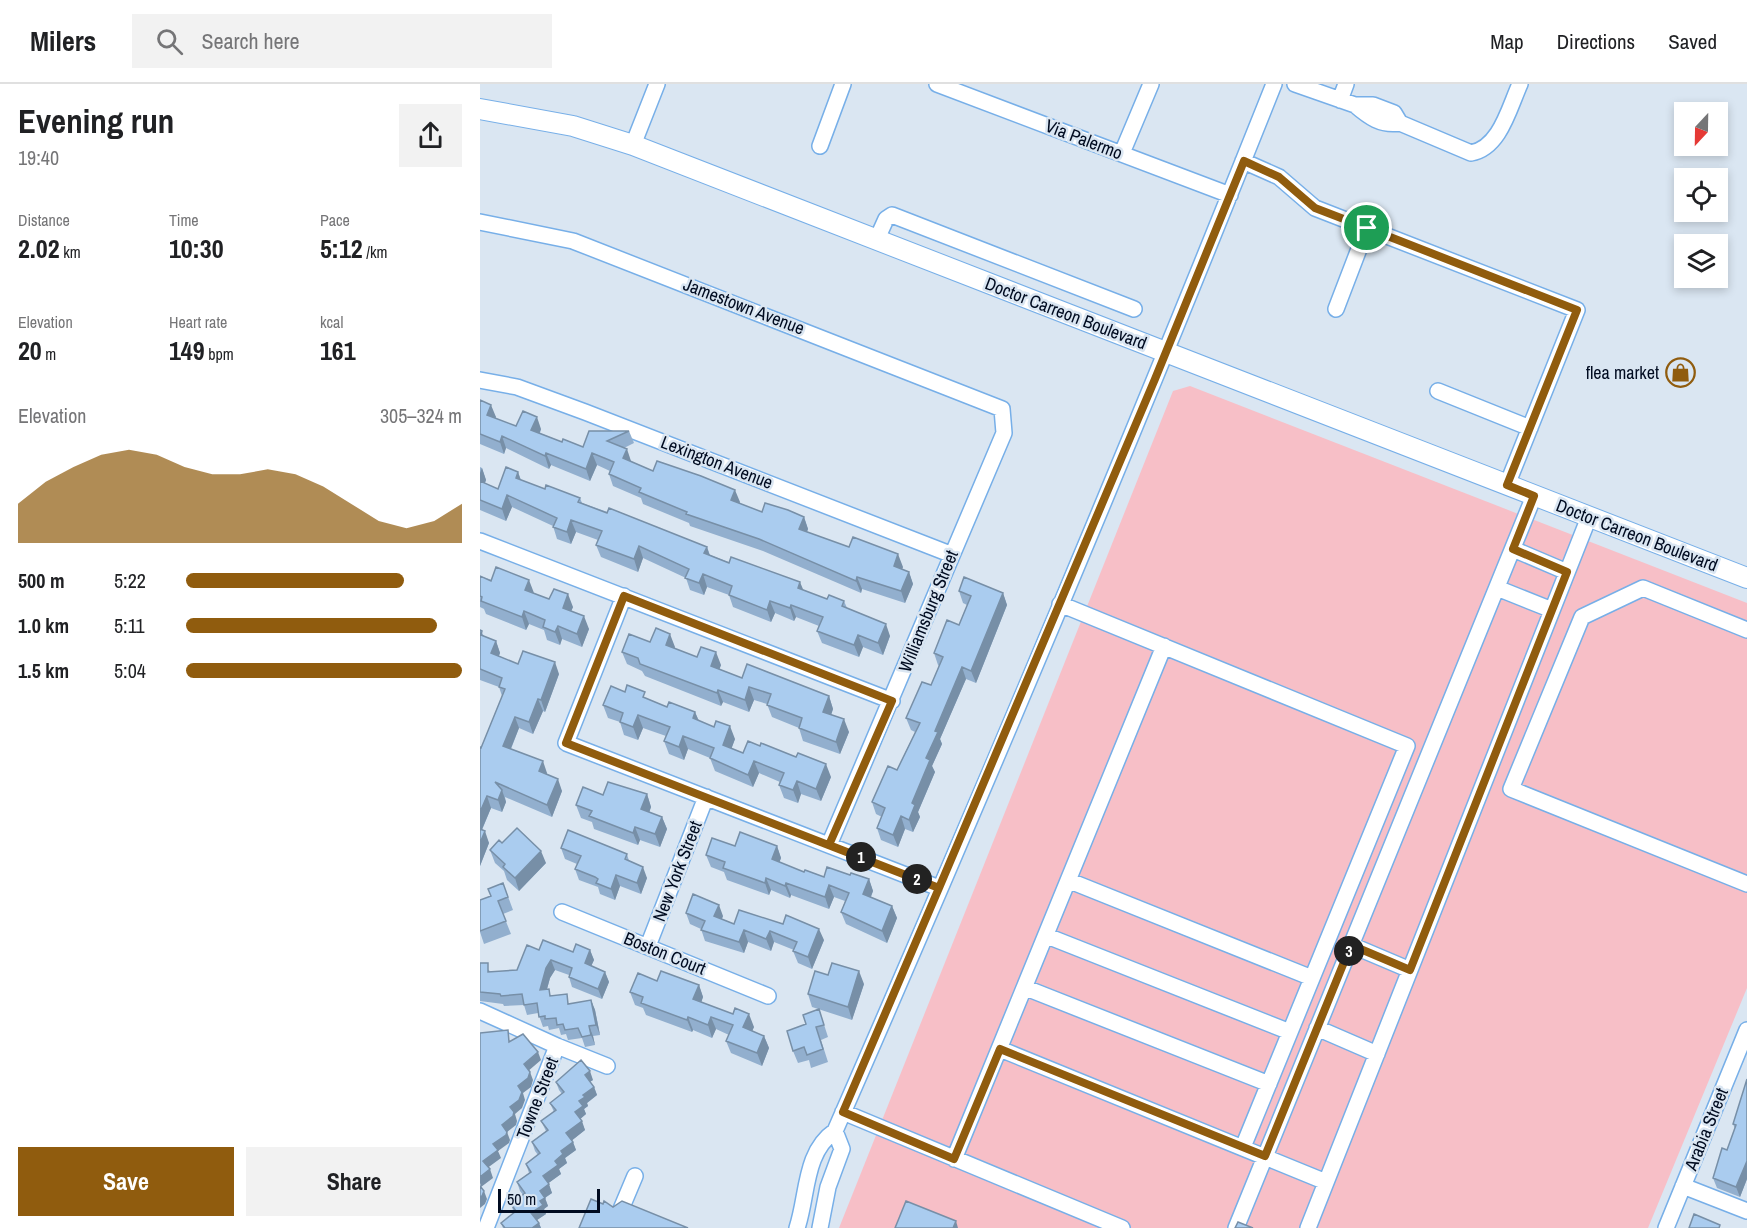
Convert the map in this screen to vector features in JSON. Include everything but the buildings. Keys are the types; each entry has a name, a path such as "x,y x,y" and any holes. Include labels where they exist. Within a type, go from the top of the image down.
{"main road":[{"name":"Doctor Carreon Boulevard","path":"480,109 573,126 633,145 878,238 1747,578"}],"street":[{"path":"633,145 657,84"},
{"path":"820,146 843,84"},
{"name":"Via Palermo","path":"937,84 1230,195"},
{"path":"1122,153 1151,84"},
{"path":"797,1228 804,1209 810,1166 822,1139 835,1131 1166,352 1274,84"},
{"path":"1295,84 1355,105 1377,121 1388,125 1400,123 1467,153 1477,152 1497,136 1520,84"},
{"path":"1340,100 1346,84"},
{"path":"1244,161 1279,177 1315,208 1577,310 1507,485"},
{"path":"878,238 886,219 892,215 1134,309"},
{"name":"Jamestown Avenue","path":"480,222 573,241 1002,410"},
{"path":"1336,309 1367,228"},
{"name":"Lexington Avenue","path":"480,380 517,387 585,412 950,554"},
{"path":"1438,391 1530,428"},
{"name":"Williamsburg Street","path":"829,845 892,701 950,554 1004,433 1002,410"},
{"path":"1236,1228 1534,496"},
{"path":"1308,1228 1589,517"},
{"path":"480,541 892,701"},
{"path":"1513,549 1567,572"},
{"path":"1497,588 1552,610"},
{"path":"1747,630 1643,588 1582,617 1511,789 1747,884"},
{"path":"624,596 566,743 939,888"},
{"path":"1060,604 1407,746 1243,1147"},
{"path":"954,1159 1070,881 1164,646"},
{"name":"New York Street","path":"648,946 706,796"},
{"path":"1070,881 1312,978"},
{"name":"Boston Court","path":"562,912 768,996"},
{"path":"1047,936 1290,1032"},
{"path":"1351,945 1410,970"},
{"path":"1026,988 1269,1083"},
{"name":"Towne Street","path":"480,1011 557,1046 486,1228"},
{"path":"1317,1028 1377,1053"},
{"name":"Arabia Street","path":"1665,1228 1742,1054 1747,1029"},
{"path":"557,1046 608,1066"},
{"path":"1000,1049 1326,1182"},
{"path":"843,1112 1122,1228"},
{"path":"820,1228 828,1187 842,1149 835,1131"},
{"path":"619,1214 635,1176"},
{"path":"1683,1186 1747,1212"}],"shaded area":[{"path":"1190,386 1747,603 1747,988 1648,1228 839,1228 1173,391"}],"place":[{"name":"flea market","path":"1680,372"}],"route":[{"path":"1367,228 1315,208 1279,177 1244,161 1155,379 939,888 829,845 892,701 624,596 566,743 939,888 843,1112 954,1159 1000,1049 1265,1156 1351,945 1410,970 1567,572 1513,549 1534,496 1507,485 1577,310 1367,228"}]}
